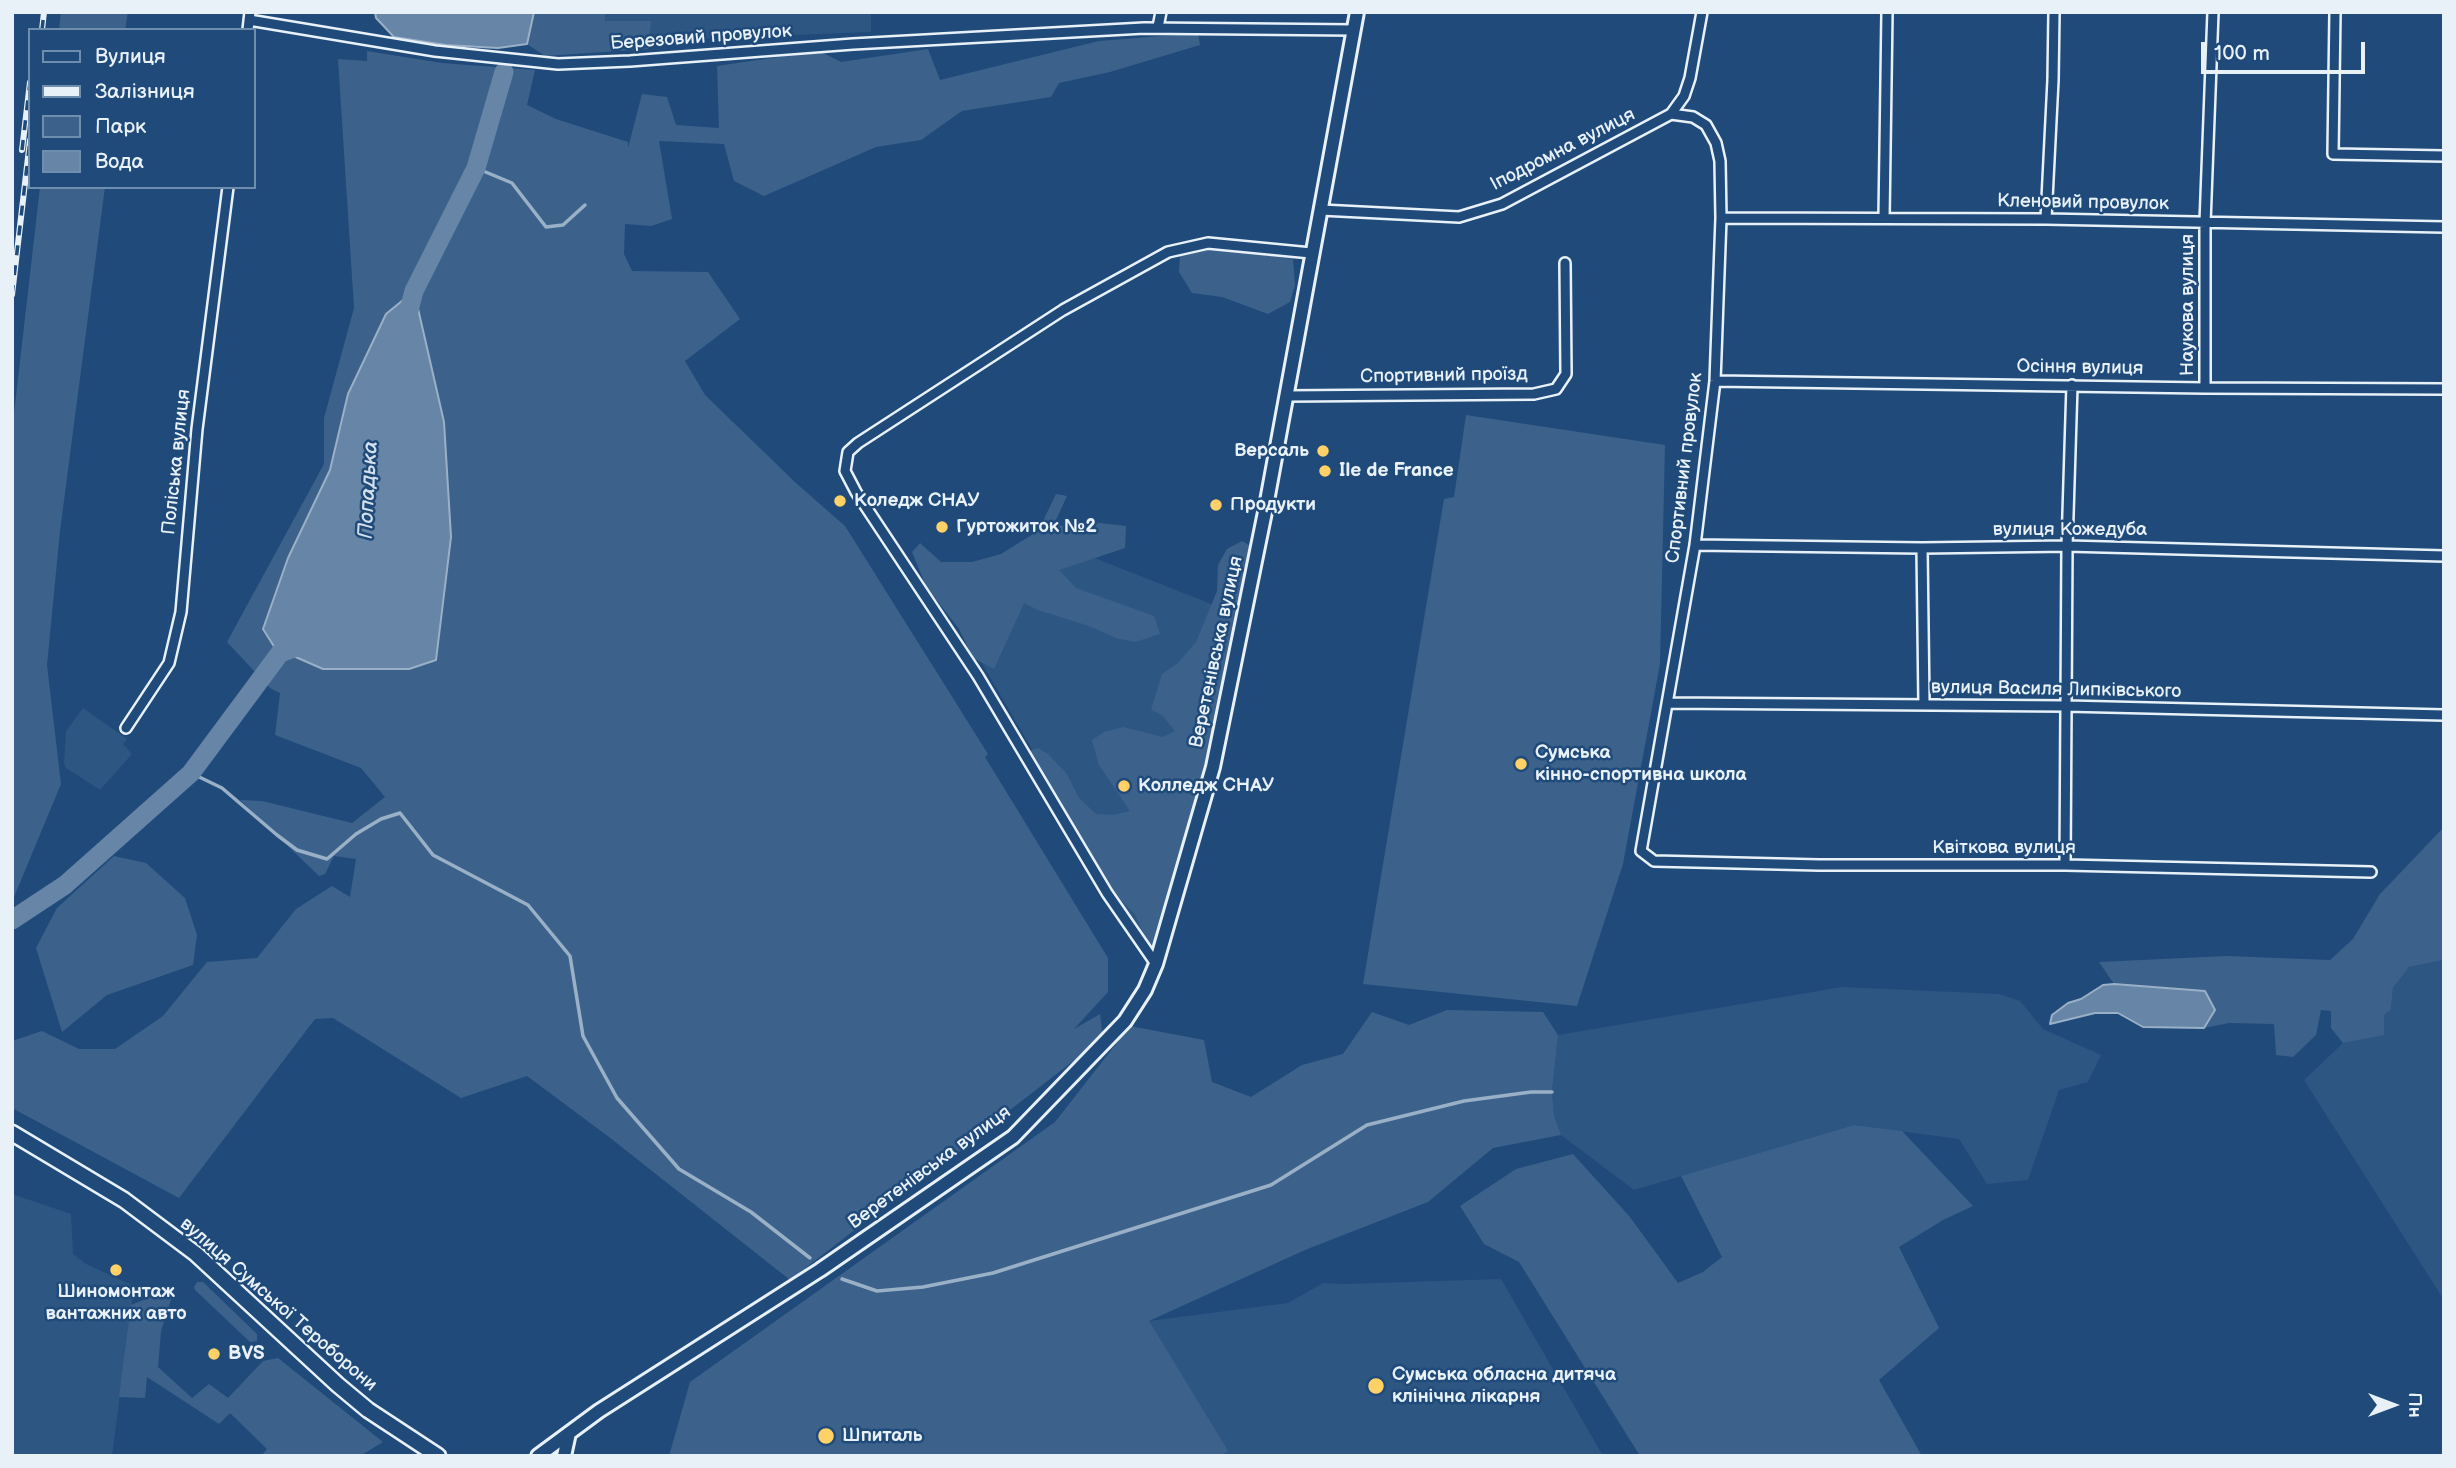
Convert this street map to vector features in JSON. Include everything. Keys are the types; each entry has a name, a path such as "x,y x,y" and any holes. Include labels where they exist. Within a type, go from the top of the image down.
{"main road":[{"name":"вулиця Сумської Тероборони","path":"17,1136 124,1200 196,1254 358,1402 438,1456"}],"street":[{"path":"1158,27 1161,12"},
{"name":"Веретенівська вулиця","path":"538,1456 599,1411 820,1269 1013,1137 1125,1021 1145,990 1156,964 1213,767 1287,396 1357,12"},
{"path":"1671,114 1684,96 1690,78 1702,12"},
{"path":"1884,218 1887,12"},
{"path":"2046,219 2054,12"},
{"name":"Наукова вулиця","path":"2205,388 2205,223 2213,12"},
{"path":"2335,12 2333,154 2444,156"},
{"name":"Березовий провулок","path":"249,21 435,51 558,64 1158,27 1353,30"},
{"name":"Іподромна вулиця","path":"1321,210 1459,217 1502,204 1671,114"},
{"name":"Спортивний провулок","path":"1641,851 1695,545 1715,381 1721,218 1720,161 1716,142 1706,125 1693,117 1671,114"},
{"name":"Поліська вулиця","path":"127,728 169,663 181,612 197,429 228,189"},
{"name":"Кленовий провулок","path":"1721,218 2046,219 2444,227"},
{"path":"1156,964 1107,893 978,677 856,492 845,471 848,452 1053,316 1168,252 1208,243 1311,253"},
{"name":"Спортивний проїзд","path":"1287,396 1534,394 1556,389 1566,374 1565,264"},
{"name":"Осіння вулиця","path":"1715,381 2205,388 2444,388"},
{"path":"2065,865 2067,546 2072,385"},
{"name":"вулиця Кожедуба","path":"1695,545 1922,548 2067,546 2444,556"},
{"path":"1922,548 1924,705"},
{"name":"вулиця Василя Липківського","path":"1667,703 2066,706 2444,715"},
{"name":"Квіткова вулиця","path":"1641,851 1654,861 1819,866 2065,865 2371,872"},
{"path":"564,1456 569,1433"}],"shaded area":[{"path":"582,12 871,12 871,32 581,43"},
{"name":"Колледж СНАУ","path":"1044,538 1234,613 1153,958 943,596"},
{"path":"83,708 127,739 123,744 132,754 100,790 66,768 64,763 66,731"},
{"path":"2444,960 2444,1300 2304,1080 2343,1043 2383,1034 2384,1015 2391,1008 2393,988 2409,967"},
{"path":"1842,987 1999,994 2020,1001 2043,1029 2101,1055 2088,1082 2059,1090 2028,1180 1987,1184 1959,1139 1854,1125 1634,1190 1561,1135 1554,1115 1552,1092 1558,1035"},
{"path":"12,1194 71,1214 73,1254 86,1264 134,1286 112,1456 12,1456"},
{"name":"Сумська обласна дитяча клінічна лікарня","path":"1501,1279 1603,1456 1221,1456 1228,1450 719,1456 1149,1321 1288,1303 1323,1283"}],"green space":[{"path":"61,12 128,12 125,28 59,28"},
{"path":"534,12 605,12 605,21 651,21 648,49 545,56 527,44"},
{"path":"1198,33 1200,45 1110,72 1059,83 1051,97 962,111 921,140 876,147 764,196 734,181 724,144 659,141 672,219 651,226 625,224 624,254 632,271 708,272 740,319 685,361 705,395 845,526 988,754 985,757 1108,958 1108,992 1074,1029 1100,1014 1103,1038 958,1153 790,1280 527,1076 461,1098 333,1018 315,1019 179,1198 12,1108 12,1041 42,1031 79,1049 115,1049 163,1016 207,962 257,958 296,909 332,886 350,897 356,859 334,856 325,874 319,876 240,800 262,801 352,823 385,797 361,768 275,735 280,693 270,688 227,642 324,464 324,418 354,308 338,59 367,61 367,51 442,63 535,70 527,105 556,119 628,142 628,148 642,94 667,97 676,125 719,128 717,66 819,51 841,62 928,49 940,80 1099,41"},
{"path":"40,189 105,189 60,531 47,665 61,784 12,902 12,431"},
{"path":"1208,247 1293,259 1295,285 1290,302 1268,314 1222,297 1192,293 1179,272 1180,255"},
{"name":"Сумська кінно-спортивна школа","path":"1466,415 1665,445 1660,664 1623,864 1577,1006 1363,984 1444,499 1454,497"},
{"path":"1056,494 1067,496 1054,524 1068,527 1091,522 1126,526 1125,548 1059,570 1076,588 1154,616 1160,634 1135,642 1116,638 1024,603 994,669 973,658 959,629 926,586 912,552 920,543 941,562 972,562 1001,554 1038,531"},
{"path":"1242,541 1251,546 1202,798 1153,958 1135,914 1110,889 1027,752 1038,748 1048,754 1067,774 1079,798 1096,814 1113,815 1130,811 1099,765 1092,740 1104,732 1123,727 1163,737 1175,731 1162,715 1151,710 1162,674 1178,663 1196,642 1217,591 1218,565 1227,549"},
{"path":"2444,827 2444,960 2409,967 2393,988 2391,1009 2384,1015 2384,1035 2343,1043 2331,1028 2331,1011 2321,1010 2316,1035 2293,1057 2276,1055 2274,1024 2229,1023 2204,1028 2215,1010 2205,991 2114,984 2099,962 2226,956 2330,960 2353,939 2380,894"},
{"path":"114,856 146,863 185,898 197,935 193,965 107,995 62,1032 36,948 57,908"},
{"path":"1447,1010 1543,1012 1558,1035 1552,1092 1554,1115 1561,1135 1493,1148 1428,1202 1305,1250 1149,1321 1228,1451 1221,1456 669,1456 690,1382 1055,1122 1130,1026 1204,1040 1212,1082 1251,1097 1302,1065 1343,1054 1372,1012 1409,1025"},
{"path":"1854,1125 1902,1131 1973,1206 1943,1220 1899,1247 1939,1328 1879,1380 1922,1456 1640,1456 1519,1262 1484,1244 1460,1206 1516,1169 1573,1154 1630,1217 1678,1283 1703,1272 1722,1257 1681,1176"},
{"path":"197,1282 203,1282 257,1334 257,1341 250,1342 195,1290"},
{"path":"175,1287 161,1331 158,1367 192,1398 209,1384 228,1398 263,1361 278,1358 383,1442 360,1456 261,1456 267,1449 230,1413 219,1424 147,1377 145,1398 119,1397 131,1305"}],"water":[{"path":"375,12 534,12 527,44 498,48 446,45 394,37 376,18"},
{"path":"414,291 444,422 451,537 436,660 409,669 323,669 275,648 263,629 288,558 330,470 348,394 386,314"},
{"path":"2103,985 2205,991 2215,1010 2204,1028 2143,1027 2118,1013 2095,1013 2050,1024 2052,1015 2068,1003 2081,999"}],"waterway":[{"name":"Попадька","path":"408,314 414,291 476,168 504,72"},
{"path":"476,168 512,183 546,227 563,225 585,205"},
{"name":"Попадька","path":"12,920 65,885 191,773 280,653 307,643"},
{"path":"191,773 222,788 297,850 327,859 356,834 381,819 400,813 433,855 528,905 570,956 583,1036 617,1098 679,1169 751,1212 810,1258"},
{"path":"842,1279 877,1291 923,1287 993,1273 1271,1185 1367,1125 1464,1101 1531,1092 1552,1092"}],"railway":[{"path":"42,28 44,12"},
{"path":"22,150 28,99"},
{"path":"12,295 28,157"}],"place":[{"name":"Версаль","path":"1323,451"},
{"name":"Ile de France","path":"1325,471"},
{"name":"Коледж СНАУ","path":"840,501"},
{"name":"Продукти","path":"1216,505"},
{"name":"Гуртожиток №2","path":"942,527"},
{"name":"Сумська кінно-спортивна школа","path":"1521,764"},
{"name":"Колледж СНАУ","path":"1124,786"},
{"name":"Шиномонтаж вантажних авто","path":"116,1270"},
{"name":"BVS","path":"214,1354"},
{"name":"Сумська обласна дитяча клінічна лікарня","path":"1376,1386"},
{"name":"Шпиталь","path":"826,1436"}]}
